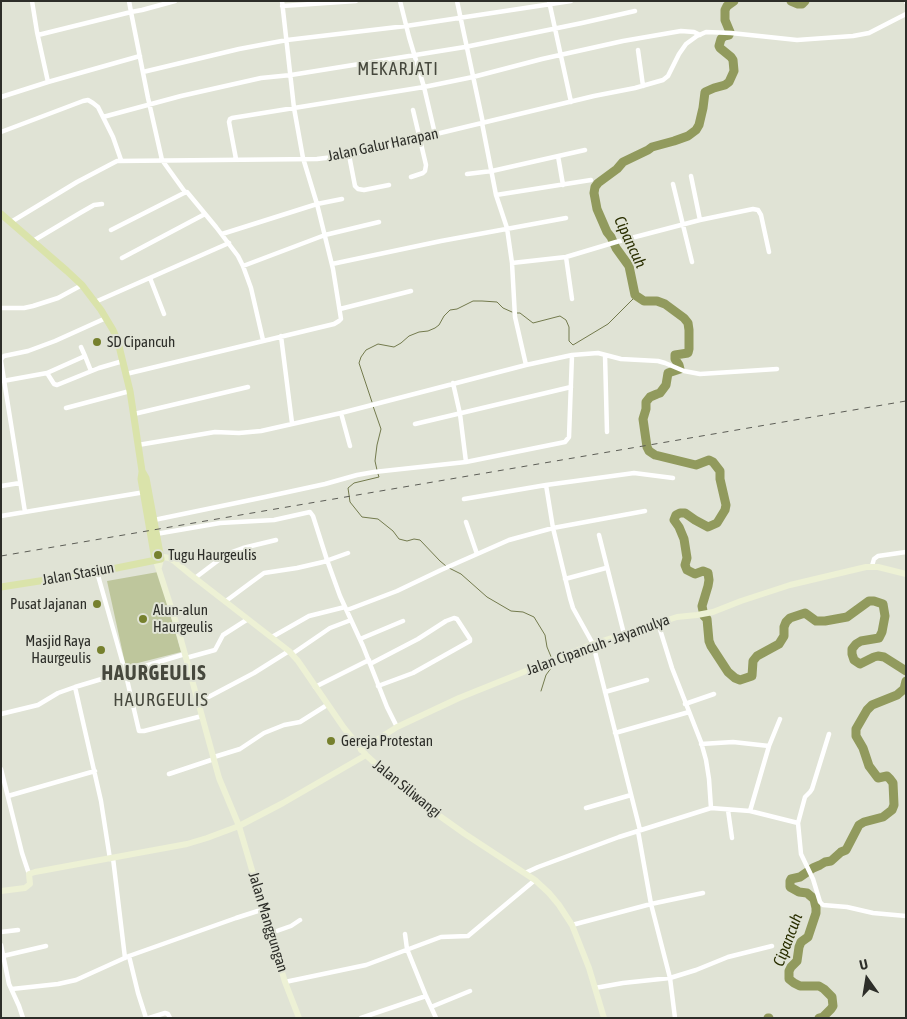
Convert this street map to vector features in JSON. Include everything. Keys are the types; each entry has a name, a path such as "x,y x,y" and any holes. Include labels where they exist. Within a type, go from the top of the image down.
{"main road":[{"path":"1,214 82,285 116,335 130,391 158,559"},
{"path":"146,492 154,520 158,559"},
{"name":"Jalan Stasiun","path":"1,587 97,572 158,559"}],"street":[{"path":"32,1 48,82"},
{"path":"129,1 162,160 185,192 229,243 243,266 263,340"},
{"path":"38,35 174,1"},
{"path":"126,374 334,324 341,318 332,264 303,158 294,108 282,4 356,1"},
{"path":"400,1 435,134"},
{"path":"456,1 467,46 496,195 507,228 512,264 515,318 526,365"},
{"path":"143,72 240,48 287,40 406,26 571,1"},
{"path":"549,3 571,102"},
{"path":"103,117 252,80 467,46 635,11"},
{"name":"Jalan Galur Harapan","path":"11,222 77,182 121,160 328,158 349,155 644,86 666,78 682,49 691,40 711,32 797,40 853,36 869,33 906,14"},
{"path":"236,159 230,119 424,87 623,41 681,32 694,32 700,35"},
{"path":"638,50 644,86"},
{"path":"1,97 140,56"},
{"path":"1,132 88,100 98,107 113,137 121,160"},
{"path":"411,177 422,173 426,168 413,110"},
{"path":"467,174 492,171 585,150"},
{"path":"349,155 355,186 358,189 364,190 389,185"},
{"path":"558,156 563,184"},
{"path":"691,176 700,220"},
{"path":"496,195 591,180"},
{"path":"673,184 692,262"},
{"path":"111,230 185,192"},
{"path":"222,234 317,204 342,199"},
{"path":"32,241 80,213 102,204"},
{"path":"512,264 566,257 683,224 748,210 758,210 761,216 769,252"},
{"path":"122,258 205,214"},
{"path":"332,264 507,228 566,218"},
{"path":"243,266 324,235 379,222"},
{"path":"95,302 229,243"},
{"path":"566,257 572,299"},
{"path":"150,278 164,314"},
{"path":"1,308 33,306 58,298 82,285"},
{"path":"340,309 411,291"},
{"path":"25,512 3,381 2,358 55,341 106,318"},
{"path":"280,336 292,423"},
{"path":"81,347 91,371"},
{"path":"138,445 215,432 252,432 341,413 453,383 572,355 598,353 621,358 665,362 684,371 700,374 777,369"},
{"path":"154,520 265,498 357,475 466,462 565,442 569,437 572,355"},
{"path":"605,355 607,432"},
{"path":"3,381 48,373 85,356"},
{"path":"48,373 54,384 57,385 91,371 123,361"},
{"path":"453,383 460,414 466,462"},
{"path":"134,414 248,387"},
{"path":"415,424 571,387"},
{"path":"66,408 130,391"},
{"path":"341,413 350,446"},
{"path":"464,498 631,473 673,478"},
{"path":"1,486 20,483"},
{"path":"546,485 553,528 573,608 593,644 632,795 651,904 670,978 675,1018"},
{"path":"1,516 146,492"},
{"path":"272,637 308,616 346,609 397,592 440,570 509,540 553,528 645,511"},
{"path":"156,534 220,523 274,520 310,512 314,516 327,560 346,609 370,662 386,707 397,727"},
{"path":"466,522 477,554"},
{"path":"598,535 624,634"},
{"path":"195,578 232,552 276,540"},
{"path":"872,566 878,556 906,552"},
{"path":"226,602 264,573 297,568 348,553"},
{"name":"Jalan Siliwangi","path":"158,559 164,557 174,561 290,652 363,753 400,786 465,834 535,880 549,893 572,925 584,954 604,1018"},
{"name":"Jalan Manggungan","path":"158,559 214,758 239,826 285,982 299,1018"},
{"name":"Jalan Cipancuh - Jayamulya","path":"29,874 187,844 239,826 354,763 363,753 397,727 458,698 593,644 682,616 713,612 790,585 872,566 906,574"},
{"path":"565,579 606,568"},
{"path":"97,572 140,731 202,716"},
{"path":"315,687 418,640 454,618 457,619 470,641 413,673 378,686"},
{"path":"1,714 38,705 58,693 125,671 215,650 223,635 248,619"},
{"path":"198,702 254,673 328,629 351,620"},
{"path":"360,639 403,621"},
{"path":"658,623 672,668 706,760 711,808"},
{"path":"605,692 647,680"},
{"path":"75,687 101,801 127,957 148,1018 165,1013 170,1018"},
{"path":"685,704 714,694"},
{"path":"169,774 240,749 264,733 284,725 300,722 327,705"},
{"path":"615,734 689,712"},
{"path":"750,811 769,746 780,719"},
{"path":"829,734 812,789 805,797 798,823 801,854 813,879 820,902 821,904 847,907 878,914 906,916"},
{"path":"701,744 733,742 769,746"},
{"path":"1,769 30,881 29,886 22,889 1,892"},
{"path":"8,796 95,771"},
{"path":"586,808 632,795"},
{"path":"525,873 639,831 711,808 750,811 798,823"},
{"path":"728,810 732,838"},
{"path":"285,982 366,965 441,937 468,936 535,880"},
{"path":"572,925 651,904 703,893"},
{"path":"12,989 76,980 127,957 264,909"},
{"path":"271,934 300,920"},
{"path":"1,932 18,930"},
{"path":"405,934 408,949 436,1018"},
{"path":"1,946 9,984 23,1018"},
{"path":"3,956 46,946"},
{"path":"595,988 670,978 728,957 772,946"},
{"path":"1,984 9,984"},
{"path":"431,1006 470,992"},
{"path":"361,1018 426,996"}],"green space":[{"name":"Alun-alun Haurgeulis","path":"158,572 181,652 130,665 125,663 107,581"}],"waterway":[{"name":"Cipancuh","path":"734,1 725,10 725,20 730,32 729,35 721,39 719,46 733,60 734,71 729,82 725,85 705,92 699,125 696,130 688,136 652,147 623,162 595,187 594,193 597,209 607,232 629,266 635,295 644,301 657,301 665,304 688,323 688,353 675,355 680,369 668,373 666,385 660,393 650,397 646,402 643,419 647,447 655,455 696,465 709,460 720,471 726,505 717,523 708,527 685,513 676,515 674,520 684,539 687,558 685,565 687,570 695,574 703,571 708,573 708,586 702,606 704,616 707,619 709,641 728,672 740,680 752,676 753,661 757,656 779,644 784,636 786,622 790,618 805,613 816,621 847,617 869,601 883,604 885,616 882,632 879,638 861,641 856,644 852,649 854,660 860,664 874,657 884,657 906,671"},
{"name":"Cipancuh","path":"791,1 798,4 802,4 805,1"},
{"path":"516,313 520,313 533,323 560,316 566,320 569,327 569,341 573,345 608,324 636,296"},
{"path":"372,402 359,363 366,350 378,344 394,347 409,336 435,328 450,310 457,309 473,301 497,302 503,308 512,312"},
{"path":"373,406 381,429 375,461 377,470"},
{"path":"378,474 379,477 354,483 348,488 350,502 362,517 378,519 393,531 399,539 407,541 420,540 446,566"},
{"path":"449,568 461,574 487,597 511,611 523,612 534,617 545,635 552,659"},
{"path":"541,691 546,675 554,664 553,662"},
{"name":"Cipancuh","path":"819,1018 823,1017 833,1006 832,997 819,986 800,986 789,979 789,971 797,961 799,947 801,942 808,937 816,913 814,899 807,893 799,892 790,887 790,881 825,862 831,861 846,850 859,825 883,817 892,810 894,805 893,783 887,776 878,778 869,766 863,748 856,736 856,729 872,705 897,695 904,689 906,681"}],"railway":[{"path":"1,556 906,401"}],"place":[{"name":"SD Cipancuh","path":"97,342"},
{"name":"Tugu Haurgeulis","path":"158,555"},
{"name":"Pusat Jajanan","path":"97,604"},
{"name":"Alun-alun Haurgeulis","path":"143,619"},
{"name":"Masjid Raya Haurgeulis","path":"101,650"},
{"name":"Gereja Protestan","path":"331,741"}],"district":[{"name":"MEKARJATI","path":"398,69"},
{"name":"HAURGEULIS","path":"154,674"},
{"name":"HAURGEULIS","path":"161,700"}]}
